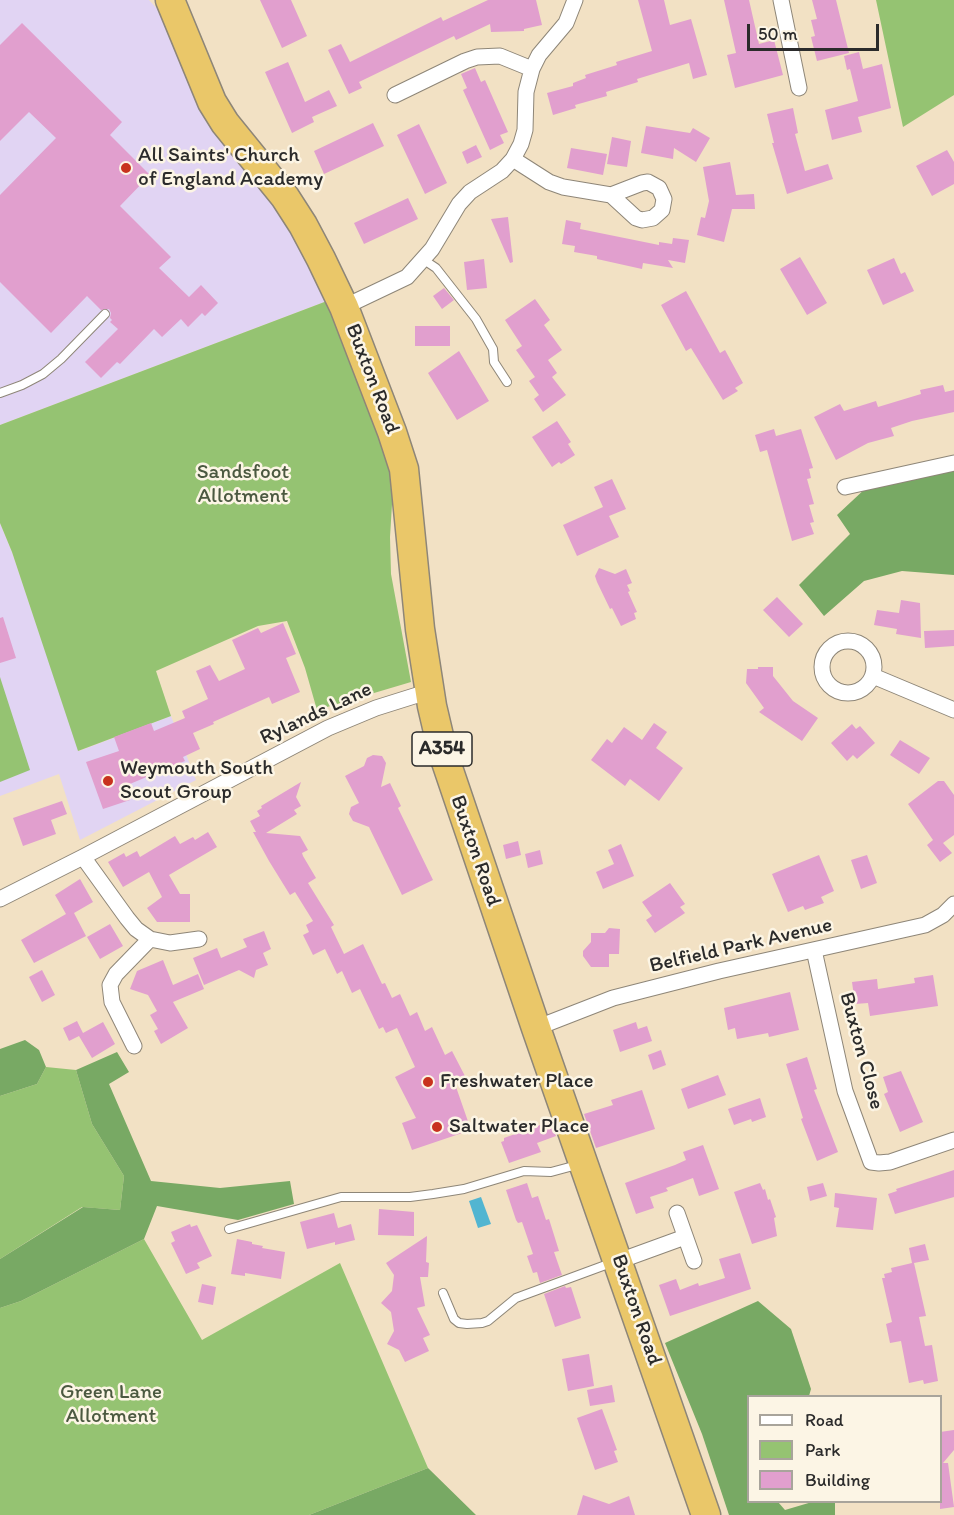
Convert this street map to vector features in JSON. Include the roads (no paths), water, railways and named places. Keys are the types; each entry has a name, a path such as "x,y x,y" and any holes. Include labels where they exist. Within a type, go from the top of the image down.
{"highway":[{"name":"Buxton Road","path":"170,0 212,102 225,123 285,197 303,225 344,307 393,432 404,469 420,629 438,735 455,793 706,1515"}],"street":[{"path":"344,307 407,278 424,260 459,204 470,192 502,171 513,159 525,130 526,92 532,69 539,55 566,23 574,0"},
{"path":"781,0 799,88"},
{"path":"395,95 477,57 500,57 532,69"},
{"path":"513,159 549,182 563,187 611,195"},
{"path":"845,487 954,463"},
{"path":"873,676 954,710"},
{"name":"Rylands Lane","path":"0,899 328,728 376,708 430,691"},
{"path":"83,857 127,918 136,929 150,939 170,943 199,939"},
{"name":"Belfield Park Avenue","path":"536,1028 614,998 719,971 925,925 943,915 954,904"},
{"path":"134,1046 112,1002 110,985 116,974 150,939"},
{"name":"Buxton Close","path":"814,950 845,1091 871,1162 879,1164 890,1162 954,1140"},
{"path":"677,1213 694,1261"},
{"path":"619,1261 686,1237"}],"lane":[{"path":"424,260 436,268 476,319 493,349 494,362 507,382"},
{"path":"0,393 43,374 105,314"},
{"path":"229,1229 341,1197 410,1197 433,1194 464,1189 524,1171 551,1172 584,1162"},
{"path":"443,1293 454,1318 459,1323 482,1323 488,1321 516,1298 619,1261"}],"water":[{"path":"481,1197 491,1224 478,1228 469,1201"}],"place":[{"name":"All Saints' Church of England Academy","path":"126,168"},
{"name":"Weymouth South Scout Group","path":"108,781"},
{"name":"Freshwater Place","path":"428,1082"},
{"name":"Saltwater Place","path":"437,1127"}],"park label":[{"name":"Sandsfoot Allotment","path":"243,485"},
{"name":"Green Lane Allotment","path":"111,1405"}]}
